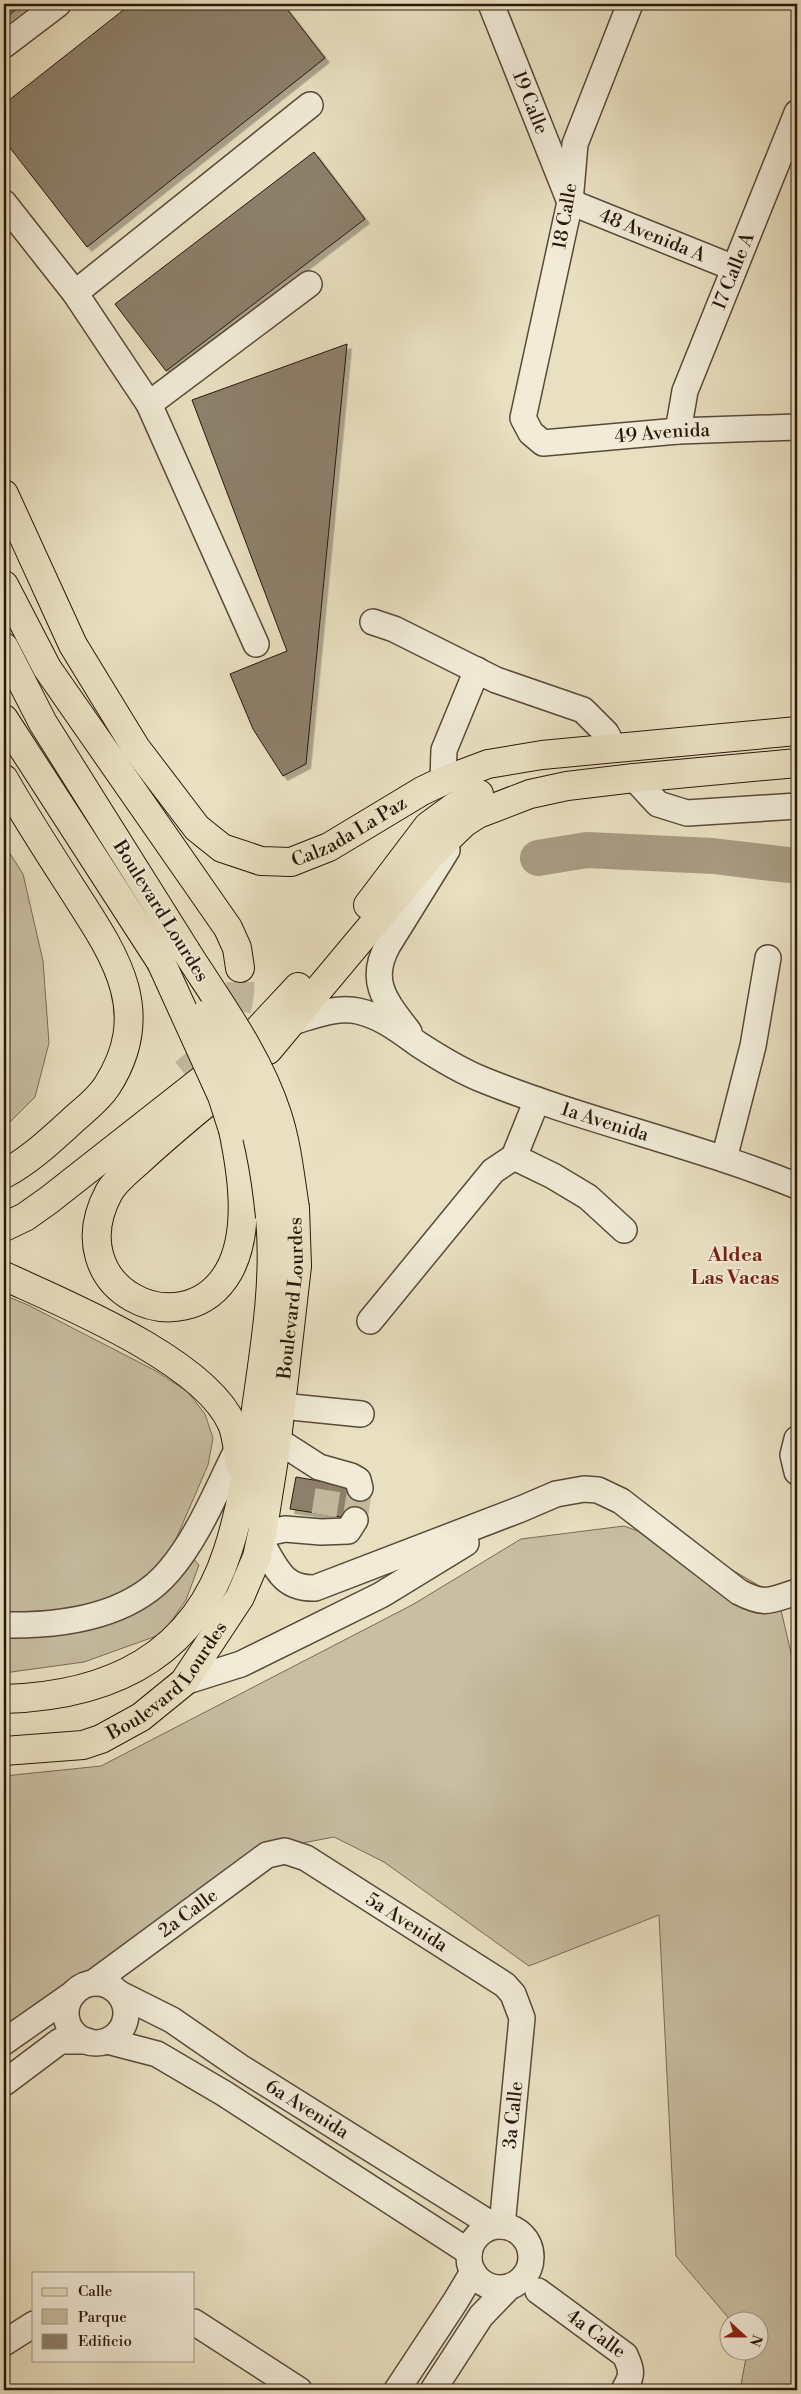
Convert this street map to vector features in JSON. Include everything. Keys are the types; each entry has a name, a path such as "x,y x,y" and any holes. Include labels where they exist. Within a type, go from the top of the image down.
{"main road":[{"name":"Calzada La Paz","path":"4,494 73,645 136,748 197,828 222,848 239,855 261,861 291,862 329,847 432,786 473,769 500,761 797,731"},
{"path":"4,585 47,668 228,928 237,948 240,968"},
{"name":"Boulevard Lourdes","path":"4,647 43,723 261,1074 278,1115 283,1213 272,1261 267,1326 243,1491 228,1550 214,1583 190,1622 180,1634 163,1649 133,1670 103,1683 72,1693 41,1698 4,1699"},
{"name":"Boulevard Lourdes","path":"4,719 161,962 205,1015 246,1098 262,1160 283,1213 297,1266 277,1440 262,1538 257,1557 240,1597 184,1682 141,1717 101,1739 57,1748 4,1751"},
{"path":"530,794 486,791 454,807 428,826 262,1041 292,1022 432,854 464,822 492,807 530,794 567,786 797,763"},
{"path":"4,779 23,814 102,936 124,979 129,1011 119,1062 107,1087 60,1132 18,1167 4,1174"},
{"path":"161,962 222,1096 233,1130 238,1159 242,1206 239,1241 228,1272 221,1282 211,1291 182,1306 154,1306 138,1300 113,1283 101,1265 97,1234 106,1200 113,1186 130,1169 201,1082"},
{"path":"4,1208 201,1082"},
{"path":"4,1227 25,1217 56,1195 201,1082"},
{"path":"4,1276 157,1352 202,1386 220,1405 232,1424 238,1448 243,1491"}],"street":[{"path":"4,45 58,4"},
{"name":"19 Calle","path":"490,4 570,202"},
{"name":"18 Calle","path":"531,433 523,418 570,202 575,144 630,4"},
{"path":"75,293 310,104"},
{"name":"17 Calle A","path":"678,431 684,391 797,112"},
{"name":"48 Avenida A","path":"570,202 734,268"},
{"path":"4,203 75,293 149,404 256,644"},
{"path":"149,404 309,284"},
{"name":"49 Avenida","path":"531,433 543,443 678,431 797,427"},
{"path":"373,622 394,629 496,680 583,710 606,733 614,748"},
{"path":"432,786 444,750 477,670"},
{"path":"634,778 658,804 686,813 797,806"},
{"name":"1a Avenida","path":"419,1044 386,1000 379,984 378,969 381,957 464,822"},
{"path":"724,1159 753,1046 768,958"},
{"name":"1a Avenida","path":"292,1022 335,1010 358,1011 391,1026 463,1071 537,1100 724,1159 797,1186"},
{"path":"370,1321 494,1171 514,1157 537,1100"},
{"path":"514,1157 553,1176 588,1197 624,1230"},
{"path":"281,1406 361,1414"},
{"path":"797,1439 793,1456 797,1472"},
{"path":"277,1440 319,1467 330,1477 352,1476 358,1480 360,1488"},
{"path":"4,1625 40,1625 61,1622 107,1610 144,1594 170,1570 187,1546 238,1448"},
{"path":"356,1520 348,1530 322,1523 285,1529 262,1538 288,1582 300,1589 315,1588 556,1494 584,1489 598,1490 621,1501 739,1592 760,1601 770,1601 797,1592"},
{"path":"184,1682 241,1664 381,1595 521,1509"},
{"name":"2a Calle","path":"4,2042 83,1988 267,1855 285,1851"},
{"name":"5a Avenida","path":"285,1851 306,1858 505,1985 519,2005"},
{"path":"4,2083 60,2041 97,2041 120,2031 126,2017 124,2001 120,1994 105,1984 83,1988 68,2004 68,2024 76,2035 97,2041"},
{"name":"6a Avenida","path":"120,1994 172,2020 240,2067 498,2226"},
{"name":"3a Calle","path":"498,2226 522,2018 519,2005"},
{"name":"6a Avenida","path":"97,2041 157,2054 225,2094 471,2262"},
{"path":"397,2390 455,2302 471,2262 477,2236 498,2226 520,2233 530,2250 529,2269 524,2277 509,2287 481,2316 433,2390"},
{"path":"471,2262 484,2284 492,2287 509,2287"},
{"name":"4a Calle","path":"538,2291 625,2354 630,2367 631,2379 624,2390"},
{"path":"195,2323 299,2390"},
{"path":"4,2343 32,2325"}],"green space":[{"path":"4,844 23,874 43,961 49,1043 35,1097 4,1128"},
{"path":"4,1295 28,1305 156,1371 188,1392 205,1414 213,1438 208,1465 176,1539 199,1565 186,1600 162,1634 84,1662 4,1673"},
{"path":"624,1526 714,1559 778,1597 797,1679 797,2390 740,2390 745,2362 768,2362 768,2312 723,2312 676,2256 659,1915 529,1966 384,1862 334,1837 292,1845 4,2033 4,1776 101,1766 412,1605 521,1539"}],"building":[{"path":"4,4 23,4 4,19"},
{"path":"131,4 283,4 325,58 87,247 4,140 4,104"},
{"path":"314,152 365,219 166,371 115,304"},
{"path":"347,344 306,764 283,776 253,729 230,674 287,651 192,400"},
{"path":"296,1477 366,1489 360,1520 290,1509"}],"waterway":[{"path":"538,858 587,850 713,856 797,866"}],"tunnel":[{"path":"184,1073 220,1040 235,1017 239,1003 240,968"},
{"path":"324,1515 329,1483"},
{"path":"355,1520 360,1488"}],"district":[{"name":"Aldea Las Vacas","path":"735,1266"}]}
